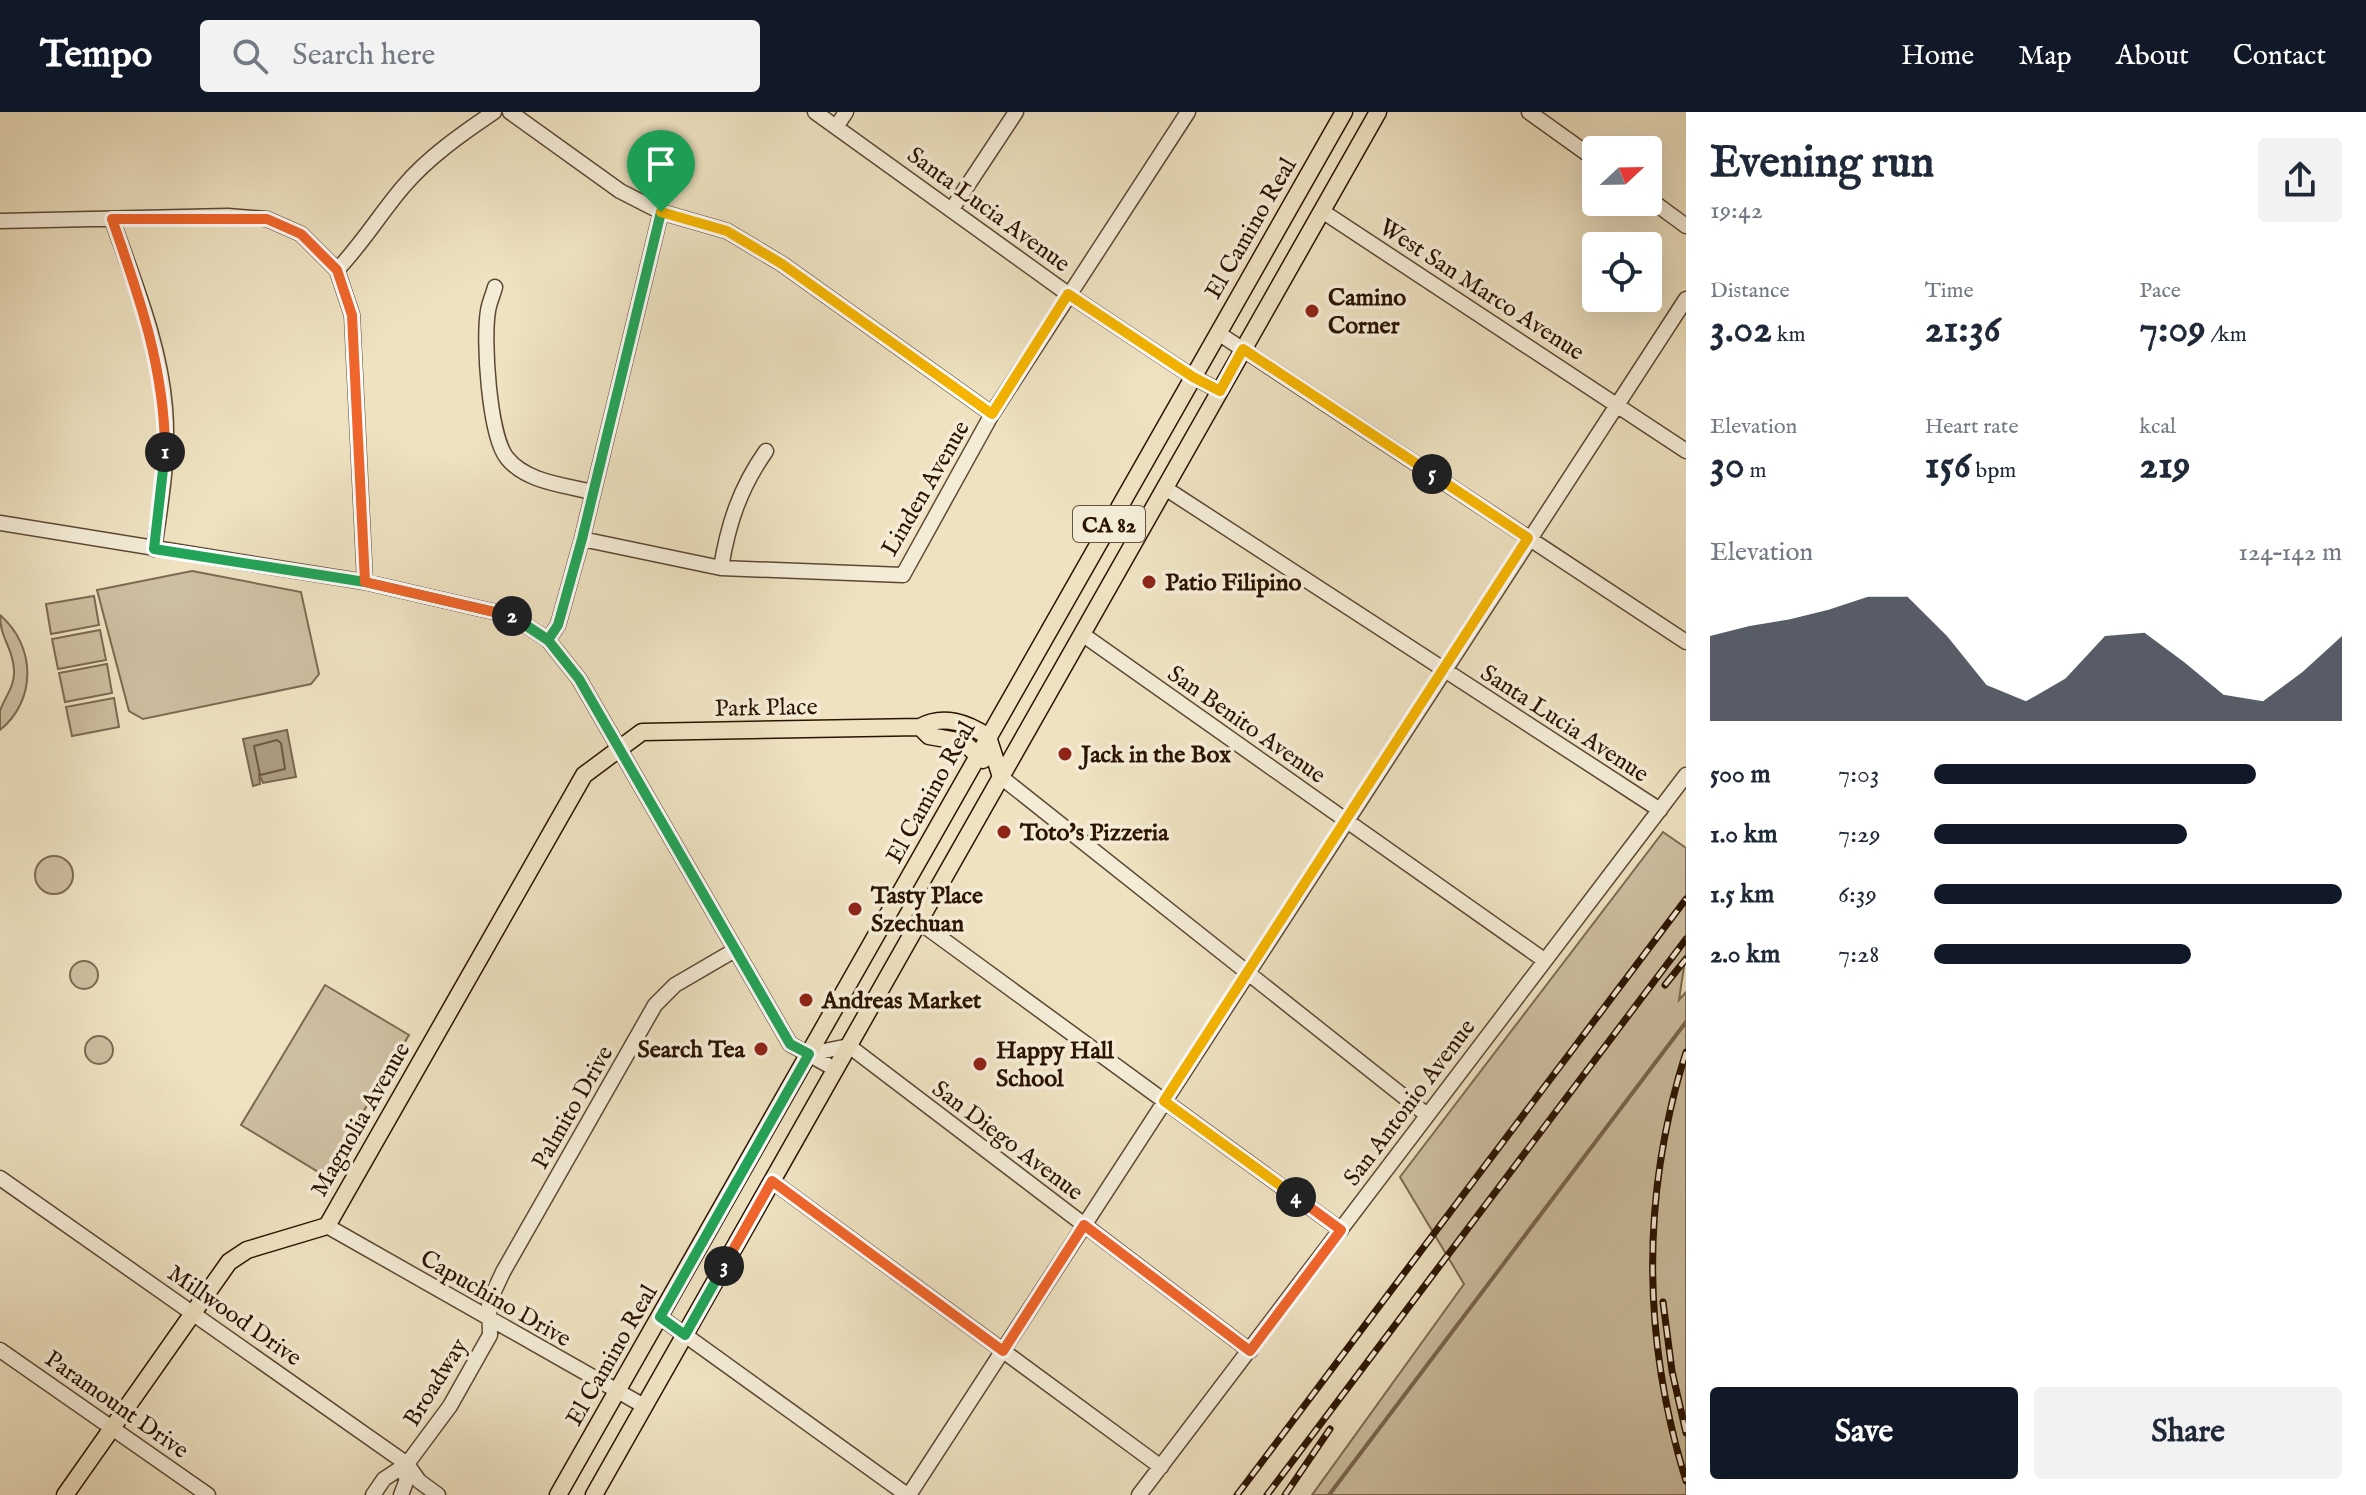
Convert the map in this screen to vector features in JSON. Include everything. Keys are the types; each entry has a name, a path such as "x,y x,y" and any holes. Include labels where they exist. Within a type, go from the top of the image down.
{"main road":[{"name":"El Camino Real","path":"558,1495 1344,112"},
{"name":"CA 82","path":"598,1493 644,1406 1378,112"},
{"name":"Park Place","path":"617,748 642,732 920,727 930,722 958,722 988,737"},
{"name":"Park Place","path":"920,727 929,736 956,738 1001,777"},
{"path":"988,737 1001,777"},
{"name":"Magnolia Avenue","path":"65,1495 237,1255 327,1226 584,775 617,748"}],"street":[{"path":"337,270 357,250 404,184 464,132 494,112"},
{"path":"510,112 620,191 661,212 727,231 771,257 992,414"},
{"name":"Santa Lucia Avenue","path":"815,112 1068,294 1193,377 1220,391"},
{"path":"836,127 846,112"},
{"path":"952,209 1016,112"},
{"name":"Linden Avenue","path":"582,539 721,568 903,575 992,414 1188,112"},
{"path":"1529,112 1582,150"},
{"path":"1662,208 1686,226"},
{"name":"West San Marco Avenue","path":"1322,211 1686,451"},
{"path":"548,640 558,625 582,539 661,212"},
{"path":"112,219 150,326 165,407 165,475 154,549"},
{"path":"0,221 267,219 301,234 337,270 352,315 365,582"},
{"path":"495,287 487,311 491,412 496,437 506,457 524,473 592,492"},
{"path":"660,1317 908,1495 1686,299"},
{"path":"1218,333 1686,642"},
{"path":"721,568 728,524 749,476 766,451"},
{"name":"Santa Lucia Avenue","path":"1165,488 1660,810"},
{"path":"0,523 365,582 512,616 548,640 579,679 790,1044 835,1069"},
{"name":"San Benito Avenue","path":"1082,634 1544,960"},
{"name":"San Antonio Avenue","path":"1139,1495 1686,775"},
{"path":"1001,777 1245,974 1427,1115"},
{"path":"919,922 1341,1230"},
{"name":"Palmito Drive","path":"489,1319 489,1302 503,1272 655,1005 675,985 735,950"},
{"path":"809,1054 849,1046"},
{"name":"San Diego Avenue","path":"849,1046 1250,1351"},
{"name":"Millwood Drive","path":"0,1178 407,1464 419,1481 438,1495"},
{"path":"772,1181 1161,1467"},
{"name":"Capuchino Drive","path":"327,1226 644,1406"},
{"name":"Broadway","path":"373,1495 384,1479 407,1464 450,1406 490,1335 489,1319"},
{"name":"Paramount Drive","path":"0,1350 208,1495"},
{"name":"Broadway","path":"401,1495 406,1482 407,1464"}],"shaded area":[{"path":"192,571 301,592 319,674 311,684 143,719 129,711 97,590"},
{"path":"94,596 99,625 51,634 46,604"},
{"path":"0,615 20,642 26,657 27,673 21,704 0,730 0,711 14,670"},
{"path":"100,630 106,660 58,669 52,639"},
{"path":"107,664 112,693 65,702 59,673"},
{"path":"114,698 119,727 72,736 66,707"},
{"path":"1663,832 1686,848 1686,953 1679,1000 1686,992 1686,1495 1312,1495 1464,1284 1400,1177"},
{"path":"54,856 67,862 73,875 67,888 54,894 41,888 35,875 41,862"},
{"path":"84,961 94,965 98,975 94,985 84,989 74,985 70,975 74,965"},
{"path":"325,985 409,1035 325,1176 241,1125"},
{"path":"99,1036 109,1040 113,1050 109,1060 99,1064 89,1060 85,1050 89,1040"}],"water":[{"path":"287,730 296,777 263,783 259,774 260,784 253,786 243,739"}],"waterway":[{"path":"1329,1495 1686,1022"}],"railway":[{"path":"1237,1495 1686,899"},
{"path":"1267,1495 1686,939"},
{"path":"1665,985 1686,959"},
{"path":"1686,1052 1661,1159 1653,1266 1661,1374 1686,1481"},
{"path":"1663,1302 1672,1371 1686,1433"},
{"path":"1285,1495 1330,1429"}],"place":[{"name":"Camino Corner","path":"1312,311"},
{"name":"Patio Filipino","path":"1149,582"},
{"name":"Jack in the Box","path":"1065,754"},
{"name":"Toto's Pizzeria","path":"1004,832"},
{"name":"Tasty Place Szechuan","path":"855,909"},
{"name":"Andreas Market","path":"806,1000"},
{"name":"Search Tea","path":"761,1049"},
{"name":"Happy Hall School","path":"980,1064"}],"route":[{"path":"661,212 582,539 558,625 548,640 512,616 365,582 154,549 165,475 165,407 150,326 112,219 228,216 267,219 301,234 337,270 352,315 365,582 439,599 512,616 548,640 579,679 790,1044 809,1054 660,1317 685,1335 772,1181 1003,1351 1084,1225 1250,1351 1341,1230 1164,1101 1528,538 1243,349 1220,391 1193,377 1068,294 992,414 782,264 727,231 661,212"}]}
